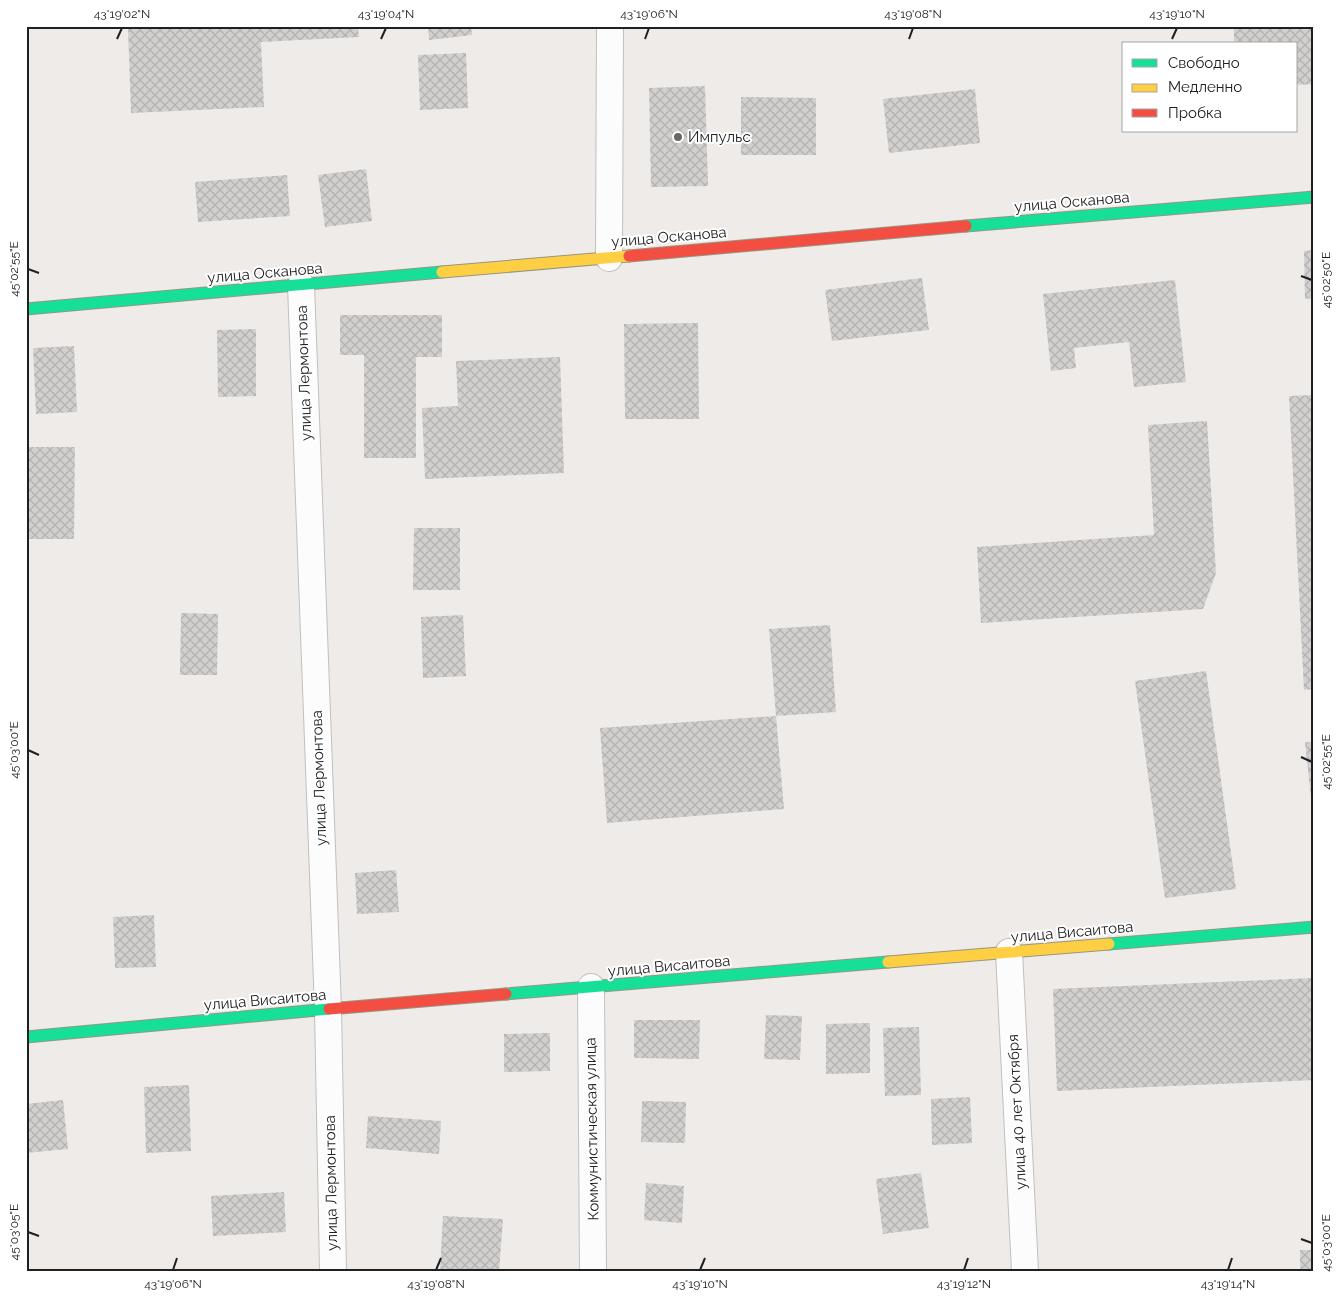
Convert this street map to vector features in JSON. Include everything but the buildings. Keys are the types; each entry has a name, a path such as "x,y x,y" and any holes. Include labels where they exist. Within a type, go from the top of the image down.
{"street":[{"path":"609,258 610,26"},
{"name":"улица Осканова","path":"26,309 1314,197"},
{"name":"улица Лермонтова","path":"301,285 328,1009 333,1271"},
{"name":"улица Висаитова","path":"26,1037 328,1009 1314,927"},
{"name":"улица 40 лет Октября","path":"1009,952 1025,1271"},
{"name":"Коммунистическая улица","path":"591,988 593,1271"}],"traffic: fast":[{"path":"966,226 1314,197"},
{"path":"26,309 442,272"},
{"path":"1109,944 1314,927"},
{"path":"506,994 888,962"},
{"path":"26,1037 329,1009"}],"traffic: slow":[{"path":"442,272 629,256"},
{"path":"888,962 1109,944"}],"traffic: jam":[{"path":"629,256 966,226"},
{"path":"329,1009 506,994"}],"place":[{"name":"Импульс","path":"678,137"}]}
